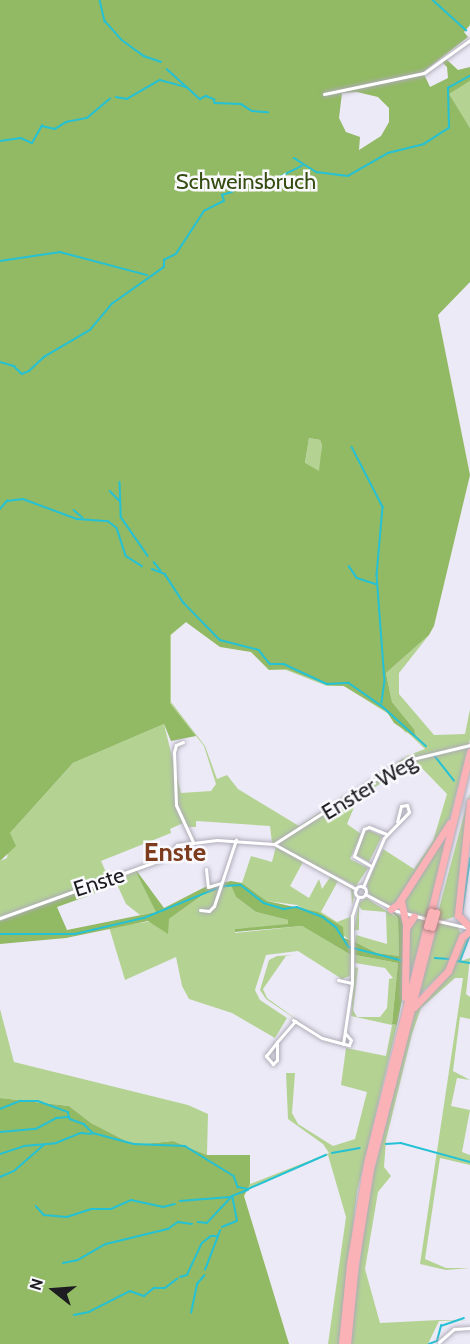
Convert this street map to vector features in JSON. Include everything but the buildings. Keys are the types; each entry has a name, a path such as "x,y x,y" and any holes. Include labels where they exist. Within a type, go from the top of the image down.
{"highway":[{"path":"342,1344 350,1264 368,1166 430,926 470,752"},
{"path":"433,913 470,772"},
{"path":"391,909 402,899 441,840 460,796"},
{"path":"452,924 458,915 470,802"},
{"path":"400,1036 406,991 406,928 402,899"},
{"path":"400,1036 418,999 454,959 462,937 470,929 458,915"},
{"path":"406,928 414,916"},
{"path":"461,926 462,937"},
{"path":"347,1344 354,1263 368,1166"}],"street":[{"path":"324,94 424,73 470,40"},
{"path":"183,742 176,745 174,752 176,805 193,842"},
{"name":"Enster Weg","path":"274,844 404,760 470,745"},
{"path":"397,822 402,806 408,806 409,812 386,834 363,887 365,894 391,909 470,929"},
{"path":"371,866 354,856 364,829 369,827 386,834"},
{"path":"200,910 212,909 236,840"},
{"name":"Enste","path":"0,918 163,859 177,845 236,840 274,844"},
{"path":"274,844 356,889 363,887"},
{"path":"206,869 208,887 222,885"},
{"path":"343,1044 352,983 352,916 358,897 356,889"},
{"path":"358,897 365,894"},
{"path":"338,980 352,983"},
{"path":"277,1042 278,1058 273,1064 266,1056 294,1020 320,1037 343,1044 351,1042 345,1033"},
{"path":"439,1342 454,1329 470,1328"}],"green space":[{"name":"Schweinsbruch","path":"0,0 470,0 470,25 464,32 468,37 423,72 430,87 448,78 447,67 441,61 445,58 458,70 470,67 470,81 449,94 470,128 470,282 438,315 470,475 434,626 429,635 386,673 392,702 414,729 416,738 394,723 387,712 344,686 327,685 286,669 269,670 251,652 220,647 186,622 170,635 170,703 196,736 171,741 164,724 73,763 10,833 16,846 0,861","holes":["357,92 378,97 389,108 389,122 381,136 359,150 360,137 346,132 339,118 342,93","309,438 320,440 322,445 319,471 305,463"]},
{"path":"470,81 470,128 448,94"},
{"path":"309,438 320,440 322,445 320,472 305,464"},
{"path":"186,621 220,647 186,622 171,635 171,702 205,746 217,779 227,775 238,789 299,826 407,756 425,749 407,732 414,729 392,702 386,673 429,635 399,673 399,694 434,735 465,734 470,709 470,739 450,818 397,903 392,907 369,894 367,884 383,849 414,869 433,841 447,794 415,761 358,798 347,824 361,834 350,859 368,868 356,886 272,843 270,826 196,821 196,827 186,827 183,823 170,829 171,833 101,861 109,879 0,921 0,861 7,858 10,833 73,763 164,724 181,793 211,791 216,784 204,746 170,703 170,635"},
{"path":"286,669 327,685 344,685 387,712 393,719 344,686 327,686 286,670 269,670"},
{"path":"470,792 456,916 440,922 458,927 461,934 447,968 415,999"},
{"path":"450,827 407,988 407,928 414,918 423,920 424,916 406,912 404,899"},
{"path":"366,829 382,836 369,862 356,855"},
{"path":"276,846 303,862 290,886 309,898 319,879 322,889 331,876 353,888 352,905 351,889 338,881 321,912 337,922 350,917 350,940 297,905 267,901 242,883 251,856 272,862"},
{"path":"136,870 164,908 205,887 231,881 242,883 267,901 318,912 343,927 344,938 350,940 351,955 302,926 235,932 235,929 288,924 288,920 256,912 236,897 231,886 204,894 169,919 168,934 148,921 66,938 0,944 0,921 93,885 96,893 57,907 67,930 156,912 136,872 109,879"},
{"path":"136,872 157,912 140,915 126,904 115,880"},
{"path":"231,886 236,897 256,912 288,920 288,925 235,929 235,933 302,926 351,955 350,976 342,979 298,951 266,955 255,990 260,1000 287,1018 275,1038 232,1013 189,999 182,986 176,957 125,980 109,927 169,919 204,894"},
{"path":"366,898 398,918 399,956 377,953 355,942 356,935 387,944 386,912 362,910 359,906 359,930 354,930 359,903"},
{"path":"389,910 404,918 402,1000 397,1025 392,1024 398,963 355,955 355,942 377,953 399,956 398,918"},
{"path":"470,932 461,961 470,958 466,994 470,997 470,1019 460,1017 453,1071 470,1080 457,1078 451,1106 470,1110 462,1152 470,1155 470,1165 440,1158 425,1259 446,1268 470,1268 446,1270 420,1264 463,978 455,978 421,1008 412,1034 386,1140 384,1167 391,1176 378,1192 365,1269 380,1323 439,1320 470,1320 439,1321 428,1344 350,1344 368,1195 415,1009 444,979 462,940"},
{"path":"294,955 286,956 263,989 267,998 306,1026 266,999 260,990 269,960 277,956"},
{"path":"355,955 398,963 392,1024 397,1025 357,1192 339,1344 328,1344 346,1217 328,1155 246,1189 250,1184 329,1153 323,1144 288,1119 286,1073 295,1073 292,1113 298,1124 333,1146 355,1139 367,1092 341,1085 346,1048 386,1056 392,1025 351,1016 355,967 358,968 353,1010 357,1017 380,1017 387,1008 389,979 393,978 385,968 355,963"},
{"path":"0,1009 14,1062 188,1105 208,1114 207,1155 173,1141 134,1145 91,1123 69,1106 0,1098"},
{"path":"0,1098 69,1106 91,1123 134,1145 173,1141 207,1155 250,1155 250,1184 244,1196 289,1344 0,1344"}],"waterway":[{"path":"100,0 105,21 122,40 144,56 161,62"},
{"path":"433,0 466,30"},
{"path":"167,69 200,99 206,96 214,99 215,103 241,104 252,111 268,112"},
{"path":"294,158 316,172 348,176 388,153 424,144 449,128 448,88 470,76"},
{"path":"116,97 127,99 160,80 187,87"},
{"path":"0,141 21,138 32,143 42,126 55,129 66,122 87,118 110,99"},
{"path":"0,362 14,366 22,374 29,371 44,357 90,330 113,303 164,267 164,260 176,254 204,211 224,201 222,195 232,192 244,178 270,182 302,166"},
{"path":"0,261 60,252 147,275"},
{"path":"352,447 383,507 377,575 385,681 382,703"},
{"path":"120,482 121,517 148,556"},
{"path":"110,491 120,501"},
{"path":"0,509 7,501 23,499 77,519 108,521 117,528 126,556 142,566"},
{"path":"74,510 82,517"},
{"path":"154,562 161,571"},
{"path":"349,566 357,578 376,584"},
{"path":"152,569 165,574 184,603 220,640 259,650 270,664 284,664 327,684 349,683 381,705 426,746"},
{"path":"435,756 454,780"},
{"path":"462,914 470,859"},
{"path":"223,886 241,885 264,903 284,909 297,907 323,917 336,927 349,947 400,960"},
{"path":"0,934 75,934 144,918 218,888"},
{"path":"460,961 470,935"},
{"path":"435,958 449,959"},
{"path":"457,961 470,963"},
{"path":"0,1109 20,1101 38,1101 68,1112 70,1119 84,1124 93,1133 134,1144 185,1146 234,1176 238,1187 248,1189 326,1155"},
{"path":"0,1132 36,1129 57,1118 68,1117"},
{"path":"0,1154 24,1146 56,1143 81,1133 91,1134"},
{"path":"386,1144 401,1143 470,1162"},
{"path":"0,1177 14,1171 44,1145"},
{"path":"332,1153 360,1148"},
{"path":"222,1227 237,1221 232,1196 248,1190"},
{"path":"180,1201 230,1197"},
{"path":"198,1222 207,1223 231,1197"},
{"path":"36,1206 44,1215 67,1217 92,1209 111,1209 131,1200 163,1207 175,1204"},
{"path":"63,1263 78,1260 106,1244 168,1229 178,1222 192,1224"},
{"path":"205,1270 220,1231"},
{"path":"180,1277 187,1275 202,1243 211,1236 218,1236"},
{"path":"191,1313 197,1284 204,1276"},
{"path":"74,1315 89,1312 130,1291 144,1296 154,1288 165,1288 177,1279"},
{"path":"429,1344 437,1341 441,1326 464,1318"}],"district":[{"name":"Enste","path":"175,853"}]}
